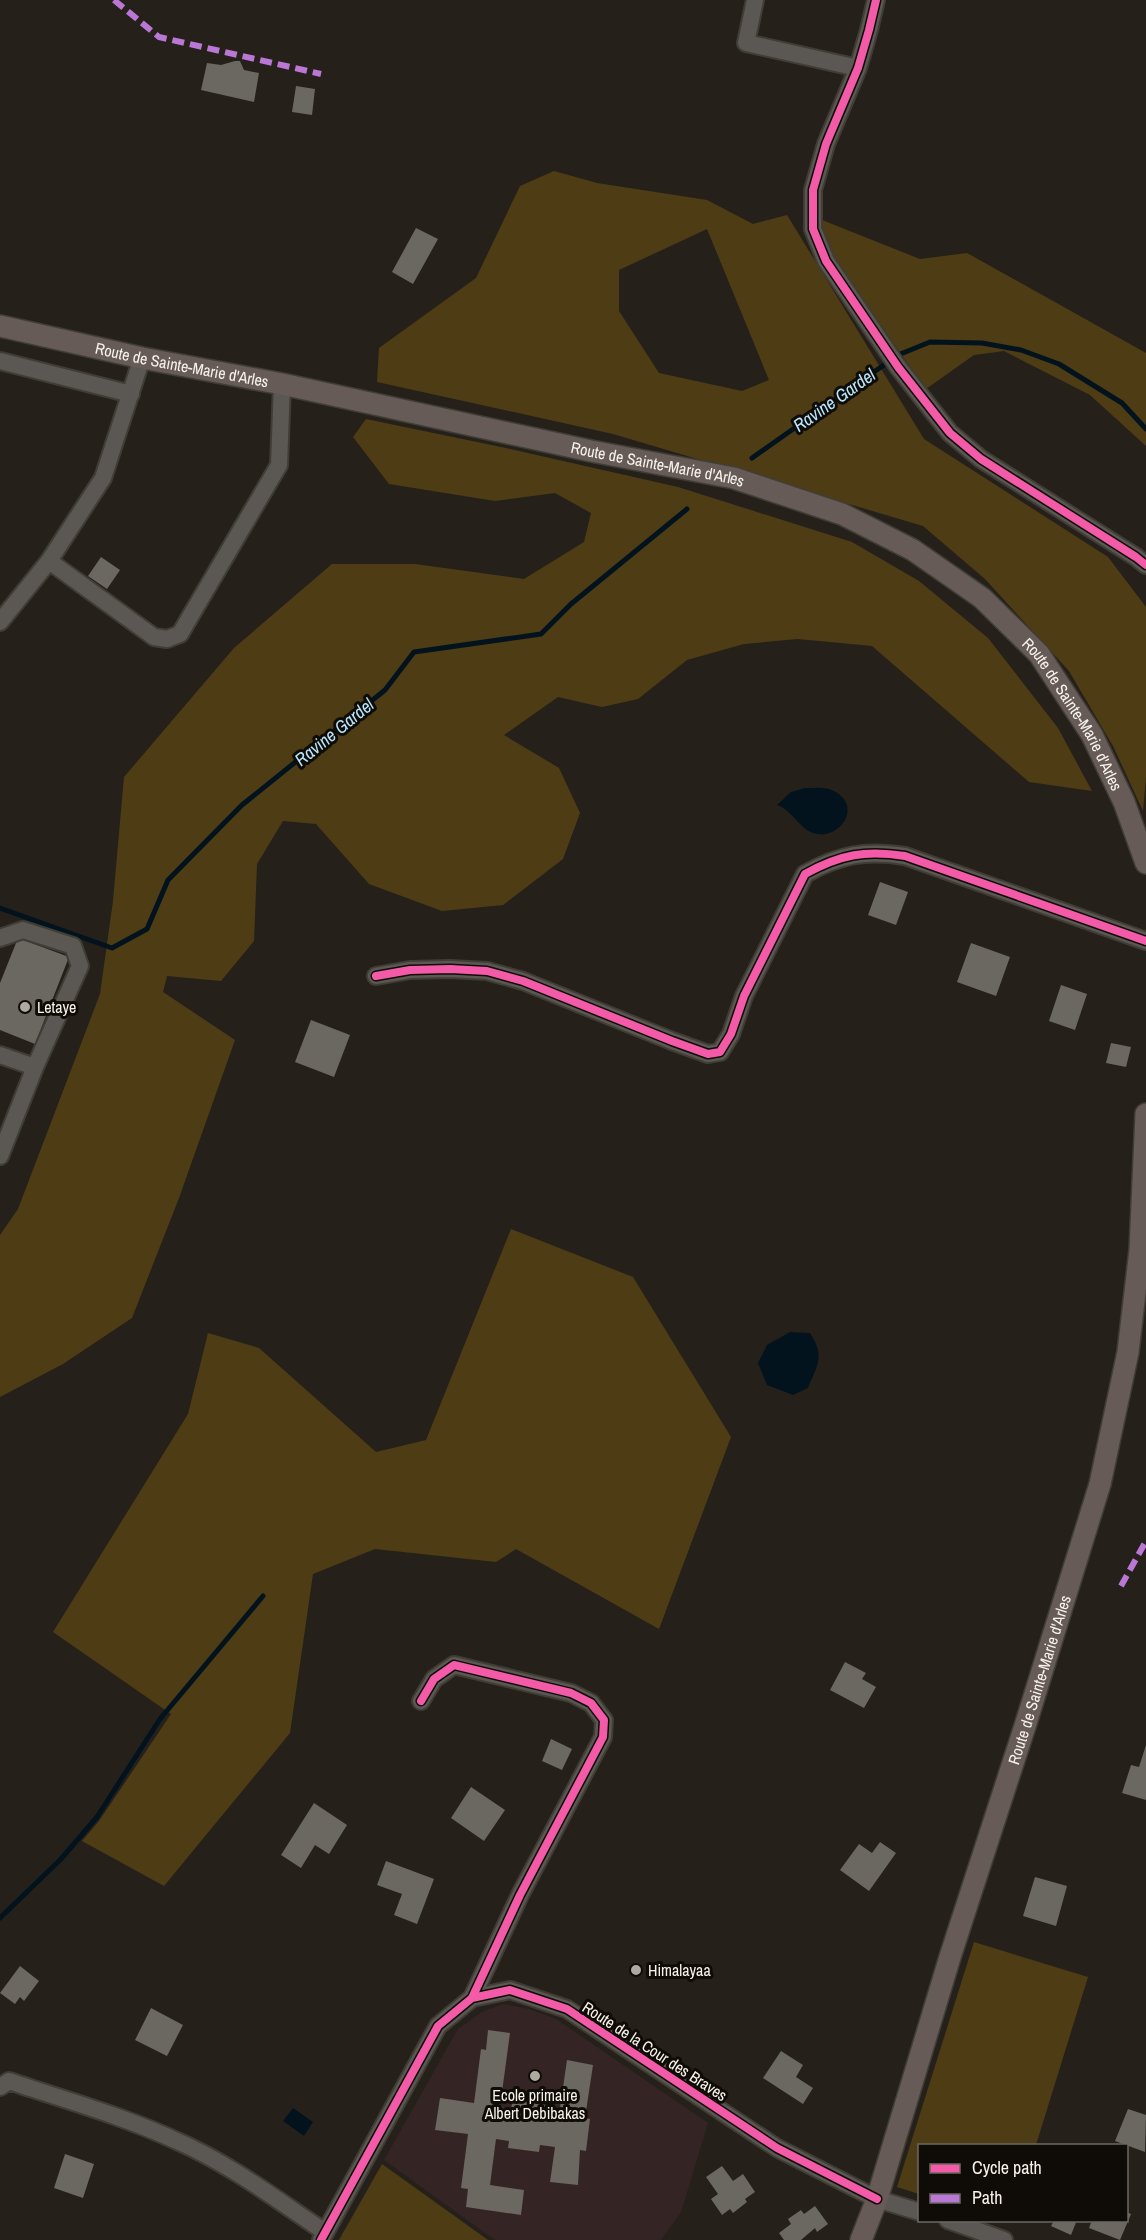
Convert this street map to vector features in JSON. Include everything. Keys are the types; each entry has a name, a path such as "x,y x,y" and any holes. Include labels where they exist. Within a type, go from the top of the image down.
{"main road":[{"name":"Route de Sainte-Marie d'Arles","path":"0,326 142,358 282,384 568,446 734,478 842,514 913,550 982,598 1039,654 1092,735 1124,802 1146,863"},
{"name":"Route de Sainte-Marie d'Arles","path":"863,2238 1100,1484 1128,1352 1140,1250 1146,1114"}],"street":[{"path":"755,0 746,43 858,68"},
{"path":"876,0 858,68 826,144 813,190 813,229 826,261 897,367 950,433 981,459 1136,556 1146,565"},
{"path":"0,622 49,561 103,477 142,358"},
{"path":"0,361 131,394"},
{"path":"49,561 154,637 167,639 180,634 279,465 282,384"},
{"path":"376,976 410,970 487,971 522,981 708,1054 720,1052 731,1035 744,996 805,874 823,864 853,854 879,852 905,856 1146,941"},
{"path":"0,938 24,930 73,946 80,966 35,1067 0,1156"},
{"path":"0,1055 35,1067"},
{"path":"421,1701 434,1679 454,1665 571,1693 591,1703 604,1720 603,1737 520,1895 472,1998"},
{"name":"Route de la Cour des Braves","path":"323,2236 438,2026 472,1998 510,1990 567,2009 777,2148 877,2199 918,2211"},
{"path":"0,2087 9,2081 131,2122 178,2141 223,2164 323,2236"},
{"path":"954,2222 1004,2240"}],"shaded area":[{"path":"554,171 597,183 707,200 753,224 787,215 924,439 1108,557 1146,607 1146,777 1143,811 1113,746 1069,671 985,579 923,526 613,434 377,382 379,348 476,278 520,186","holes":["707,229 769,380 742,391 659,373 619,311 619,270"]},
{"path":"822,220 920,259 967,253 1146,353 1146,446 1090,395 1004,351 974,355 926,389 832,256 822,233"},
{"path":"366,419 678,487 852,542 919,581 988,638 1058,728 1092,791 1029,782 872,646 798,639 744,644 687,660 638,699 602,707 558,697 504,735 559,768 580,813 563,859 503,905 442,911 369,884 316,824 283,821 257,864 254,941 221,981 167,976 163,992 235,1040 179,1198 132,1318 63,1364 0,1397 0,1235 18,1209 100,994 113,901 124,777 234,648 332,564 415,564 524,579 584,542 591,513 555,493 495,501 389,484 353,437"},
{"path":"511,1229 633,1277 731,1437 659,1629 516,1549 496,1562 375,1549 313,1574 290,1733 164,1886 82,1841 99,1821 171,1714 53,1632 188,1414 208,1333 259,1348 376,1452 426,1440"},
{"path":"974,1942 1088,1977 1036,2144 918,2144 918,2194 897,2187"},
{"name":"Ecole primaire Albert Debibakas","path":"503,2004 529,2009 556,2019 708,2123 681,2212 661,2240 495,2240 384,2160 458,2029 482,2012"},
{"path":"382,2164 488,2240 339,2240"}],"water":[{"path":"805,788 829,789 840,795 846,803 848,811 845,819 833,832 823,834 808,831 787,811 777,805 791,792"},
{"path":"790,1332 810,1333 819,1354 808,1388 793,1395 767,1385 758,1363 767,1345"},
{"path":"293,2108 313,2122 304,2136 283,2121"}],"building":[{"path":"240,61 244,70 259,73 254,102 201,90 207,63 221,65"},
{"path":"296,86 315,89 312,115 292,112"},
{"path":"416,228 438,239 413,284 392,272"},
{"path":"101,557 120,570 107,589 88,576"},
{"path":"880,882 908,892 896,925 868,915"},
{"name":"Letaye","path":"18,938 69,957 35,1044 0,1030 0,983"},
{"path":"971,943 1010,957 996,996 957,982"},
{"path":"1061,985 1087,994 1075,1030 1049,1021"},
{"path":"311,1020 350,1035 334,1077 295,1062"},
{"path":"1111,1043 1131,1047 1126,1067 1106,1063"},
{"path":"845,1662 866,1673 862,1679 876,1687 864,1708 830,1690"},
{"path":"551,1739 572,1749 562,1770 542,1761"},
{"path":"1146,1745 1146,1800 1122,1793 1131,1765 1139,1767"},
{"path":"471,1787 505,1810 484,1841 451,1818"},
{"path":"314,1803 347,1825 329,1854 315,1845 301,1868 281,1855"},
{"path":"880,1842 896,1853 869,1891 840,1870 859,1844 872,1853"},
{"path":"386,1861 434,1879 417,1924 394,1915 402,1894 377,1885"},
{"path":"1035,1877 1067,1886 1056,1926 1023,1916"},
{"path":"20,1966 39,1981 24,2001 20,1997 15,2004 0,1993"},
{"path":"151,2008 183,2025 167,2056 135,2040"},
{"path":"488,2030 510,2033 500,2107 511,2109 513,2100 545,2105 544,2113 559,2115 567,2060 593,2065 585,2118 590,2119 586,2151 580,2150 578,2185 550,2182 555,2147 540,2145 539,2152 508,2148 509,2141 496,2139 490,2185 524,2190 521,2215 466,2207 468,2189 461,2188 468,2134 435,2130 440,2098 474,2103 481,2049 486,2050"},
{"path":"781,2051 803,2065 796,2077 813,2088 803,2104 763,2078"},
{"path":"1128,2109 1146,2115 1145,2152 1115,2141"},
{"path":"65,2154 94,2164 83,2198 54,2188"},
{"path":"722,2166 733,2181 743,2174 755,2192 745,2199 747,2202 733,2213 730,2209 722,2215 711,2199 718,2194 706,2177"},
{"path":"815,2206 828,2224 817,2232 815,2228 801,2240 784,2240 779,2233 791,2224 788,2219 801,2210 804,2214"},
{"path":"1053,2222 1076,2222 1071,2235 1051,2226"},
{"path":"1091,2222 1128,2222 1120,2240 1089,2228"}],"waterway":[{"name":"Ravine Gardel","path":"752,458 898,355 930,342 982,343 1021,350 1059,364 1122,403 1146,429"},
{"name":"Ravine Gardel","path":"0,908 112,948 147,929 168,880 242,805 385,690 414,652 541,634 571,604 687,509"},
{"path":"0,1918 61,1859 97,1817 160,1719 263,1596"}],"marked path":[{"path":"114,0 159,37 321,74"},
{"path":"1121,1586 1146,1541"}],"cycle path":[{"path":"876,0 858,68 826,144 813,190 813,229 826,261 898,367 950,433 981,459 1146,565"},
{"path":"376,976 410,970 487,971 523,981 708,1054 720,1052 731,1034 744,996 805,874 842,858 878,853 905,856 1146,941"},
{"path":"421,1701 434,1679 454,1665 571,1693 591,1703 604,1720 603,1737 520,1895 472,1998"},
{"path":"321,2240 438,2026 472,1998 510,1990 567,2009 777,2148 877,2199"}],"place":[{"name":"Letaye","path":"25,1007"},
{"name":"Himalayaa","path":"636,1970"},
{"name":"Ecole primaire Albert Debibakas","path":"535,2076"}]}
